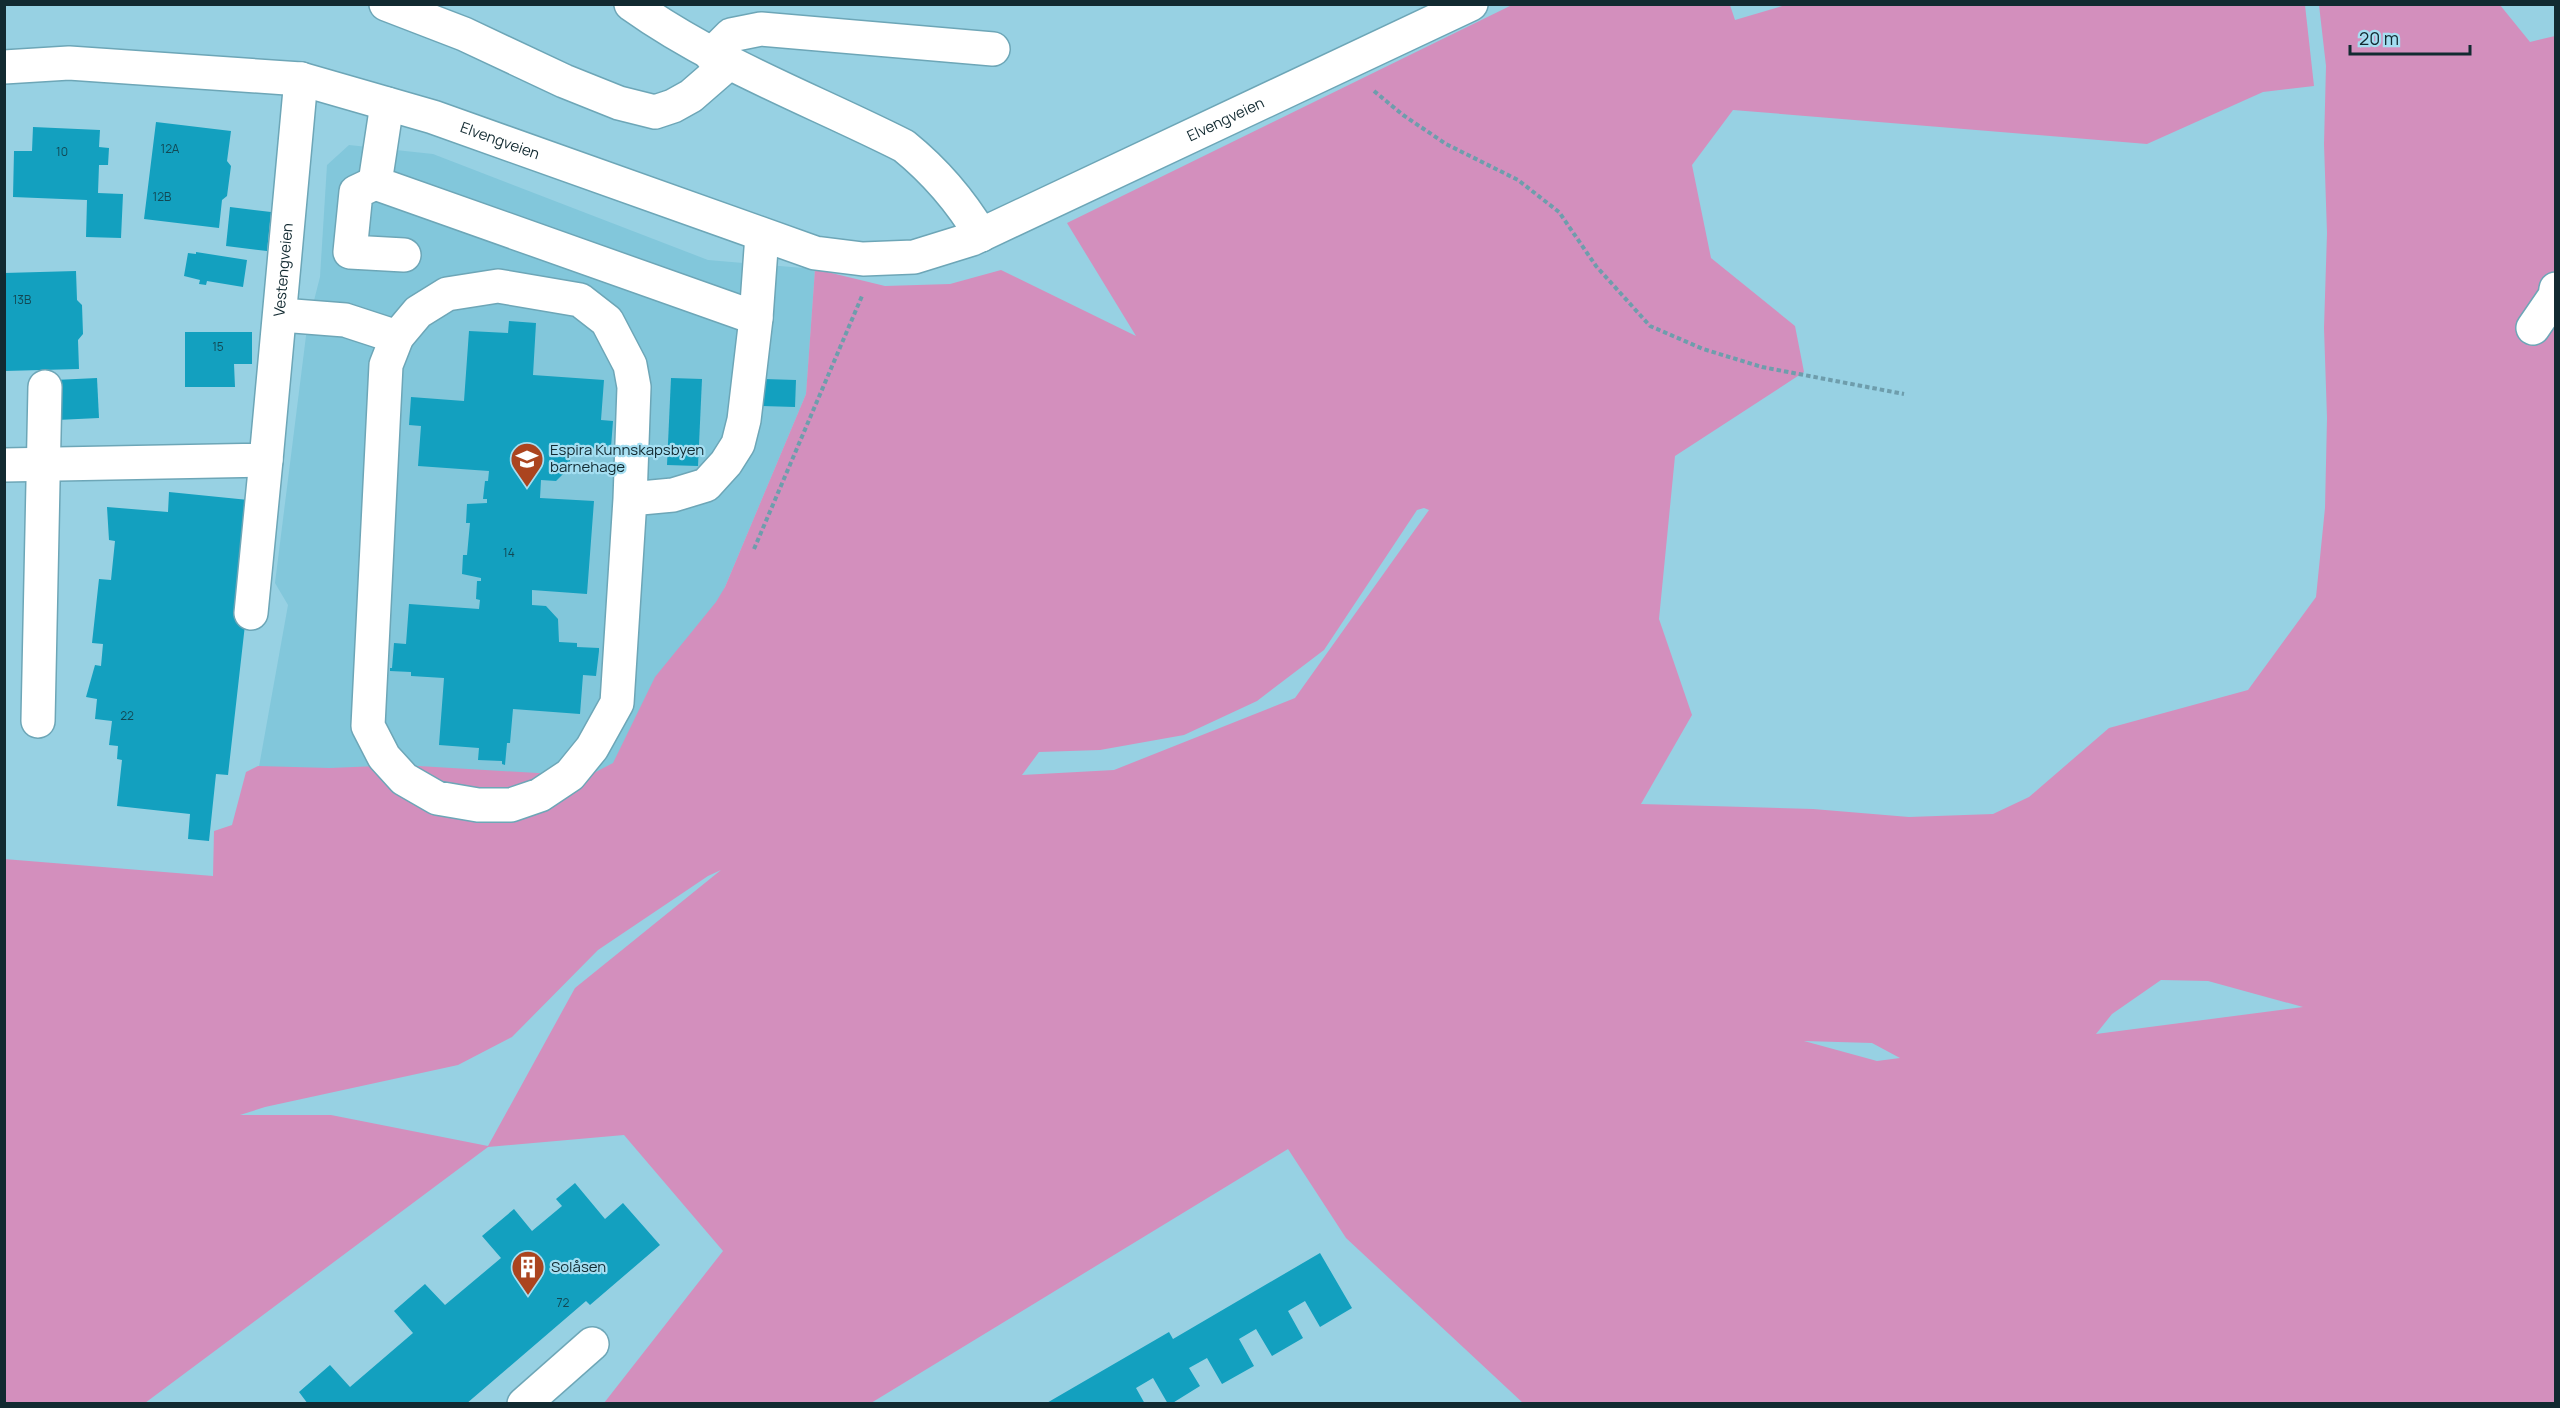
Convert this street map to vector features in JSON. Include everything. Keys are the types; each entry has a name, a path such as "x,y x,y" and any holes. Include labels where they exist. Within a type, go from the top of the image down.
{"street":[{"path":"386,4 464,34 564,81 619,103 655,112 673,106 691,96 720,59 731,35 761,28 993,48"},
{"path":"631,4 659,24 720,59 904,146 941,179 965,208 981,235"},
{"name":"Elvengveien","path":"4,67 69,63 301,79 433,117 815,253 863,259 914,257 981,235 1472,4"},
{"name":"Vestengveien","path":"251,614 281,315 301,79"},
{"path":"375,183 387,104"},
{"path":"404,255 350,252 356,192 375,183 756,318"},
{"path":"630,499 673,495 706,485 726,463 738,444 744,420 756,318 762,235"},
{"path":"498,286 580,300 608,321 630,365 634,387 630,499 617,703 592,748 570,775 540,795 511,805 478,805 437,798 404,779 384,757 368,726 386,365 397,337 418,312 447,294 498,286"},
{"path":"2533,328 2556,290"},
{"path":"281,315 345,320 397,337"},
{"path":"38,721 45,387"},
{"path":"4,465 266,460"},
{"path":"524,1404 592,1344"}],"path":[{"path":"1342,65 1403,116 1446,144 1518,180 1559,212 1596,266 1650,326 1703,350 1762,367 1904,394"},
{"path":"754,549 849,322 880,258"}],"shaded area":[{"path":"1514,4 1730,5 1735,20 1789,4 2305,5 2314,86 2263,92 2147,144 1733,110 1692,165 1711,258 1795,326 1804,372 1675,456 1659,619 1692,715 1641,804 1813,809 1909,817 1993,814 2029,797 2109,728 2248,690 2316,597 2325,508 2327,418 2324,328 2327,233 2324,144 2326,66 2319,5 2500,5 2530,42 2555,36 2555,1403 1523,1403 1346,1238 1288,1149 871,1403 604,1403 723,1251 624,1135 488,1147 145,1403 5,1403 4,859 213,876 214,831 232,825 246,772 258,766 330,768 402,765 588,776 613,763 655,677 716,602 725,587 806,394 815,269 885,286 950,284 1001,270 1136,336 1067,223","holes":["1424,508 1429,510 1295,698 1114,770 1022,775 1039,752 1100,750 1184,735 1257,701 1324,650 1417,510","721,870 575,988 488,1146 331,1115 240,1115 265,1107 458,1065 512,1037 598,950 708,876","2161,980 2208,981 2303,1007 2096,1034 2112,1014","1804,1041 1872,1043 1900,1058 1877,1061"]},
{"name":"Espira Kunnskapsbyen barnehage","path":"349,145 433,154 708,260 815,269 806,394 675,706 622,808 241,867 288,605 275,583 307,328 320,277 327,165"}],"building":[{"path":"156,122 231,131 227,161 231,166 227,196 222,200 219,228 144,219"},
{"path":"33,127 100,130 99,147 109,148 108,165 99,165 98,193 123,194 121,238 86,237 87,200 13,197 14,151 32,151"},
{"path":"230,207 271,212 267,251 226,246"},
{"path":"196,252 247,260 243,287 207,281 206,285 199,284 200,280 184,276 188,253 196,254"},
{"path":"76,271 77,300 82,305 83,334 78,340 79,369 4,371 4,273"},
{"path":"509,321 536,323 533,375 604,380 601,420 613,421 611,447 613,450 573,447 568,469 556,481 541,480 540,498 594,501 587,594 532,590 532,605 546,606 558,619 559,642 577,643 577,647 599,648 596,676 583,675 580,714 513,709 510,743 507,743 505,765 502,761 478,760 479,748 439,745 444,678 411,676 411,672 390,671 390,668 392,668 394,643 406,644 409,604 479,609 480,600 476,599 477,581 481,581 481,578 462,574 463,555 467,555 470,523 466,523 467,504 487,503 487,499 483,499 485,481 488,481 489,471 418,466 421,426 409,425 411,397 464,401 469,331 508,333"},
{"path":"185,332 252,332 252,364 234,364 235,387 185,387"},
{"path":"97,378 99,418 57,420 55,380"},
{"path":"671,378 702,379 698,466 667,465"},
{"path":"764,379 796,380 795,407 762,406"},
{"path":"169,492 259,501 228,775 216,774 209,841 188,839 190,814 117,806 122,760 117,759 118,746 109,745 112,721 95,719 97,699 86,697 95,665 101,666 103,644 92,643 99,579 111,580 115,541 109,540 107,507 168,512"},
{"name":"Solåsen","path":"575,1183 605,1219 623,1203 660,1245 590,1305 586,1301 466,1404 308,1404 299,1392 330,1365 350,1387 413,1333 394,1311 425,1284 445,1305 501,1258 482,1236 514,1209 532,1231 562,1206 556,1199"},
{"path":"1320,1253 1352,1308 1320,1327 1305,1301 1288,1311 1303,1338 1272,1356 1256,1329 1239,1339 1254,1366 1222,1384 1207,1358 1189,1368 1200,1386 1171,1404 1168,1404 1153,1378 1136,1388 1145,1404 1045,1404 1169,1332 1173,1339"}],"place":[{"name":"Espira Kunnskapsbyen barnehage","path":"527,488"},
{"name":"Solåsen","path":"528,1296"}]}
